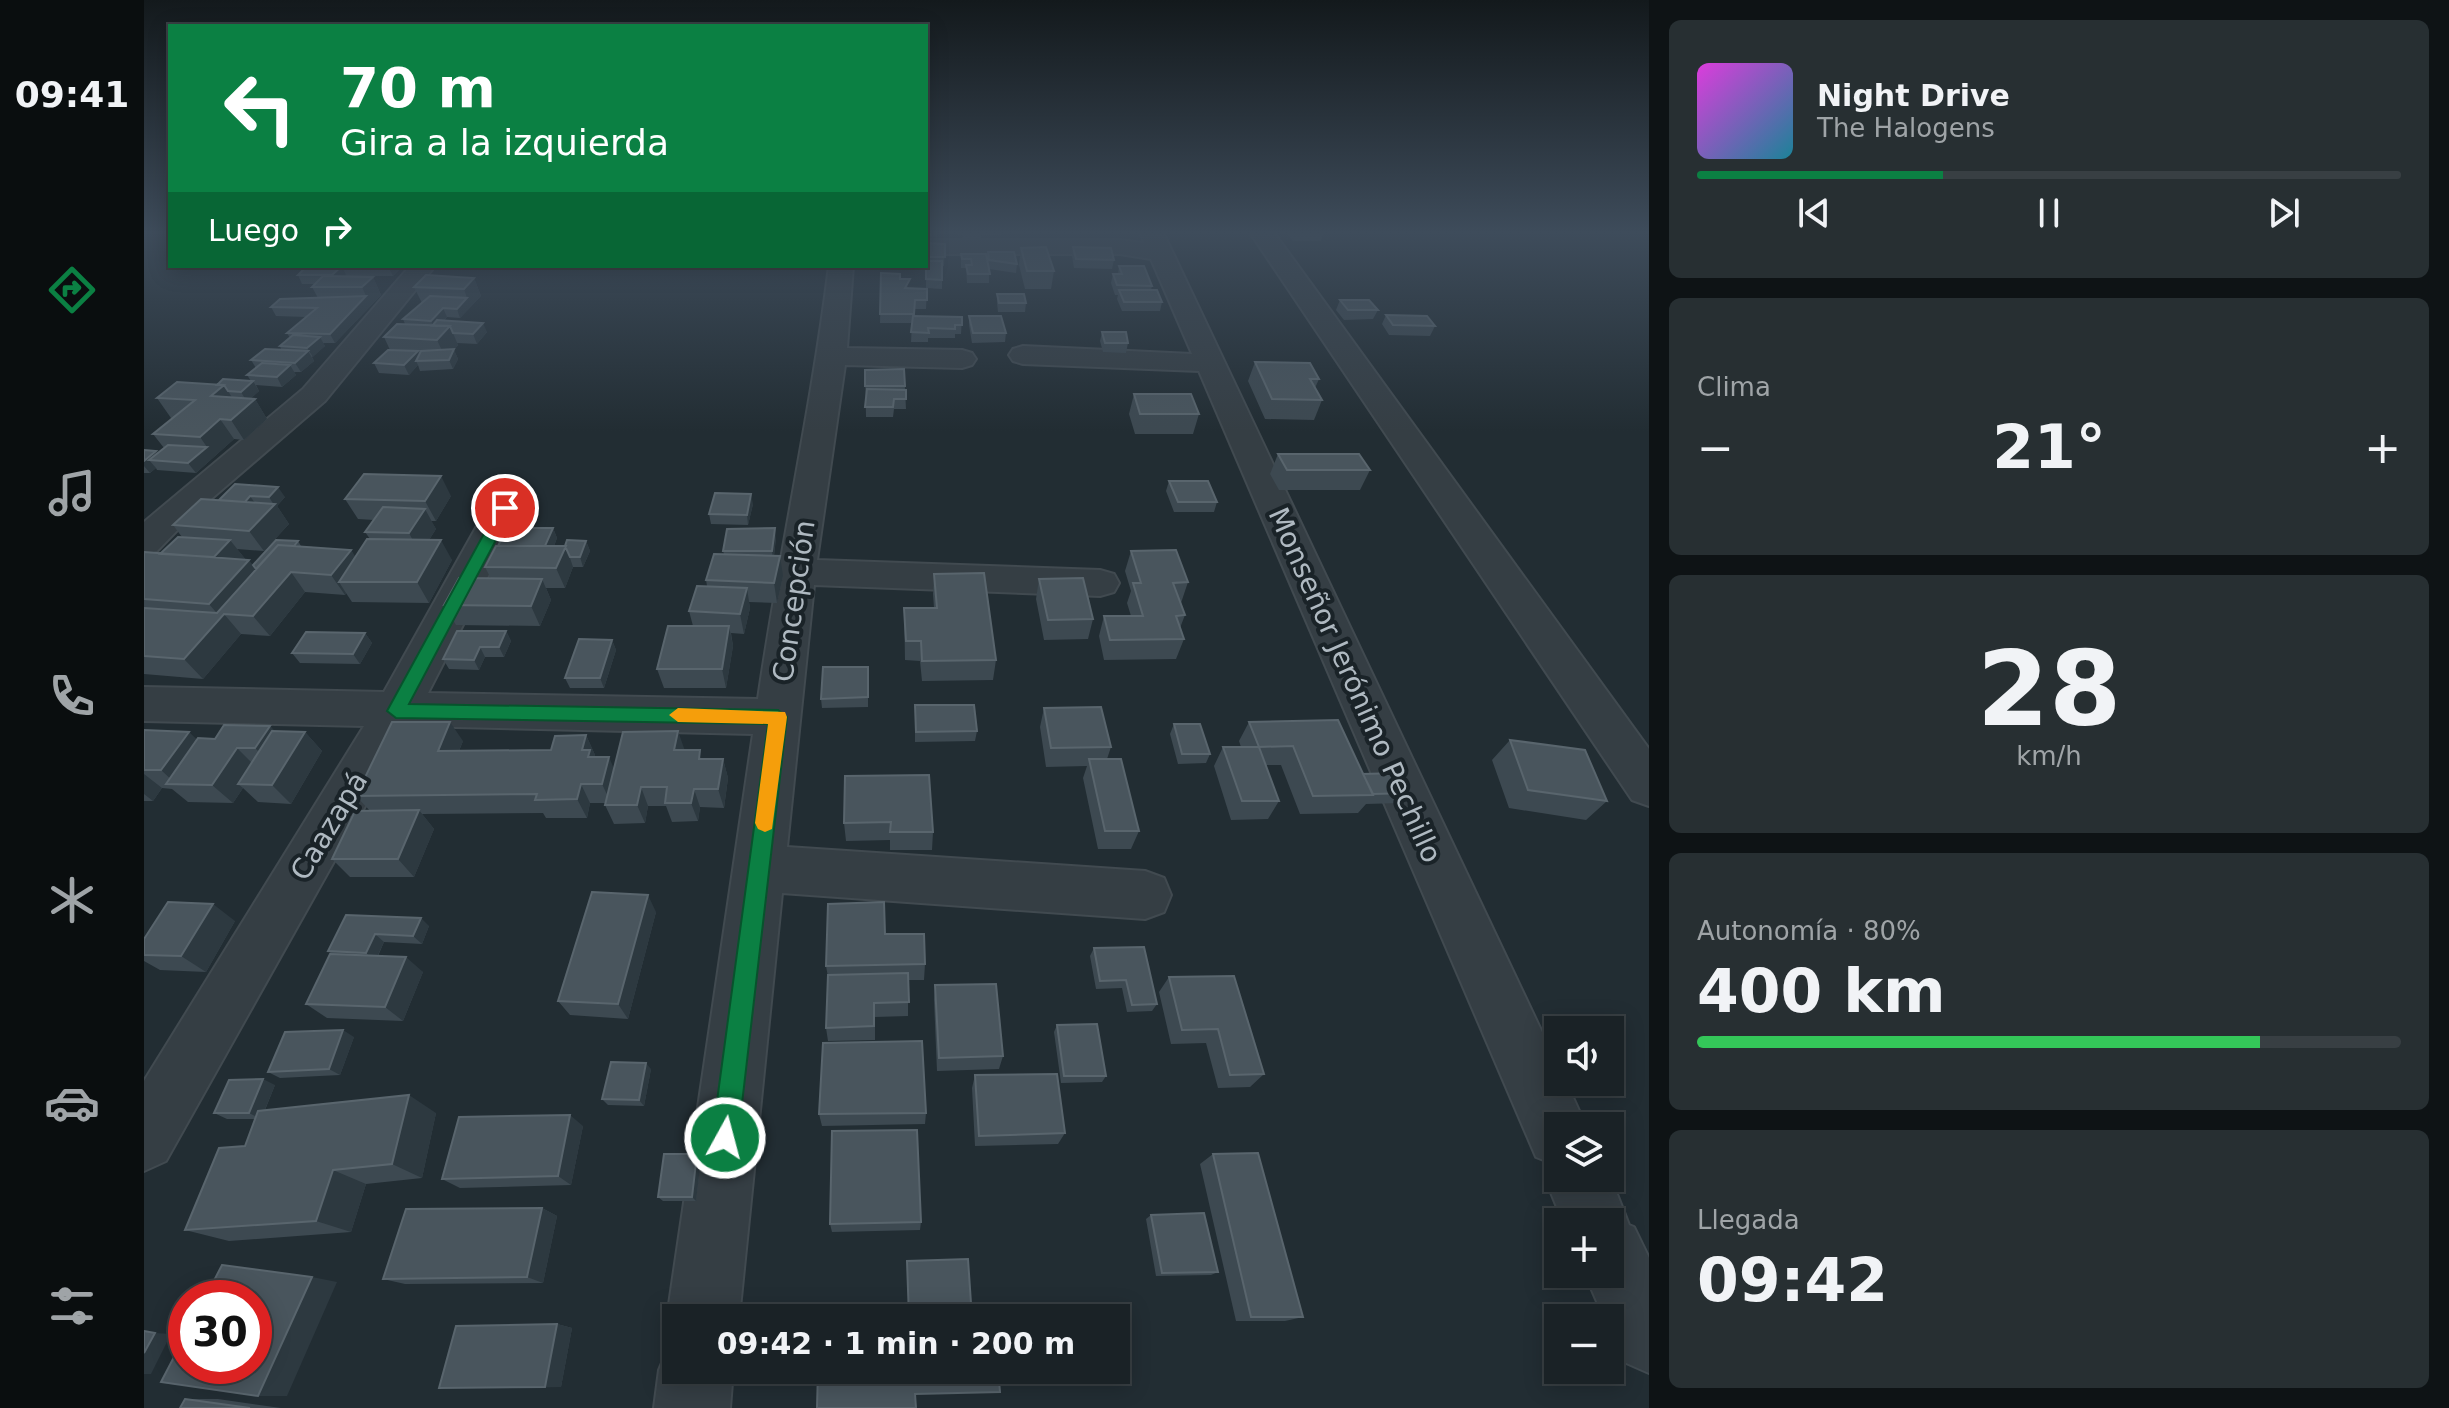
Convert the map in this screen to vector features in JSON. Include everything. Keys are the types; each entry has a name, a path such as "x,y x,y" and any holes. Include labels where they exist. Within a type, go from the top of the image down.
{"street":[{"path":"144,543 176,510 314,395 395,300"},
{"name":"Concepción","path":"705,1304 796,572 832,356 838,300"},
{"name":"Monseñor Jerónimo Pechillo","path":"1182,300 1548,1112"},
{"path":"1309,300 1649,786"},
{"path":"1023,355 1210,363"},
{"path":"832,356 962,359"},
{"name":"Caazapá","path":"144,1139 396,711 505,508"},
{"path":"796,572 1100,583"},
{"path":"144,704 778,717"},
{"path":"759,868 1145,895"},
{"path":"1624,1282 1649,1337"},
{"path":"692,1408 695,1384"}],"building":[{"path":"279,300 362,300 330,334 287,333 317,308 271,307"},
{"path":"426,300 465,300 457,309 443,308 431,321 403,319"},
{"path":"880,300 927,300 915,300 914,314 880,314"},
{"path":"998,300 1025,300 1026,303 999,303"},
{"path":"1123,300 1162,302 1124,302"},
{"path":"1340,300 1369,300 1378,310 1348,310"},
{"path":"1386,315 1427,316 1435,326 1393,325"},
{"path":"913,316 962,317 962,325 955,325 955,329 928,328 929,333 911,332"},
{"path":"969,316 1001,316 1006,333 973,333"},
{"path":"437,320 483,323 473,334 453,333 450,326 432,326"},
{"path":"397,324 450,326 437,340 384,337"},
{"path":"1102,332 1126,332 1128,343 1105,343"},
{"path":"293,335 320,337 307,348 280,346"},
{"path":"265,349 308,351 295,363 251,360"},
{"path":"454,349 449,360 416,361 421,351"},
{"path":"388,350 418,351 404,365 374,363"},
{"path":"1255,362 1310,363 1319,379 1310,379 1322,400 1272,399"},
{"path":"262,363 290,365 277,377 247,375"},
{"path":"904,369 905,386 865,386 865,370"},
{"path":"223,379 253,381 241,392 228,391 224,385 217,385"},
{"path":"177,382 224,385 211,396 255,399 231,420 220,419 200,437 153,434 195,400 157,398"},
{"path":"867,389 906,390 906,399 894,399 893,407 865,407"},
{"path":"1134,394 1191,394 1199,414 1140,414"},
{"path":"168,445 207,447 188,463 149,460"},
{"path":"144,450 156,451 144,461"},
{"path":"1278,454 1359,454 1370,470 1287,470"},
{"path":"364,474 441,476 425,501 345,499"},
{"path":"1169,481 1208,481 1217,502 1178,502"},
{"path":"235,484 278,487 269,497 250,496 245,502 219,500"},
{"path":"715,493 751,494 747,515 709,514"},
{"path":"201,499 275,504 249,531 173,525"},
{"path":"383,507 425,509 409,533 365,532"},
{"path":"507,528 553,528 545,546 498,546"},
{"path":"775,528 772,551 723,551 727,529"},
{"path":"178,537 230,540 214,557 160,554"},
{"path":"367,539 441,540 417,582 339,582"},
{"path":"276,540 298,541 294,546 278,545 256,569 253,565"},
{"path":"567,540 586,541 580,557 570,557 565,546"},
{"path":"278,545 351,550 331,575 291,572 253,616 224,614 184,659 144,656 144,608 217,613"},
{"path":"496,546 566,546 556,568 485,567"},
{"path":"1176,550 1188,582 1173,583 1185,615 1176,616 1184,639 1110,640 1104,616 1143,616 1133,583 1141,583 1131,551"},
{"path":"144,552 249,560 209,604 144,599"},
{"path":"714,554 780,556 774,583 706,580"},
{"path":"984,573 996,660 922,661 921,641 906,641 904,608 937,608 934,574"},
{"path":"459,578 542,579 531,606 444,605"},
{"path":"1083,578 1093,619 1048,620 1039,579"},
{"path":"697,586 747,588 740,614 689,611"},
{"path":"668,626 729,626 722,669 657,669"},
{"path":"457,631 506,631 499,647 480,647 474,660 443,659"},
{"path":"306,632 365,633 353,654 292,653"},
{"path":"579,639 612,640 600,678 565,678"},
{"path":"823,667 868,667 868,697 821,699"},
{"path":"915,705 974,705 977,731 916,732"},
{"path":"1101,707 1111,747 1051,748 1044,708"},
{"path":"1338,720 1373,795 1313,796 1293,746 1259,747 1249,722"},
{"path":"392,722 450,722 438,751 551,750 555,736 586,735 582,750 590,750 588,757 609,757 602,784 581,784 577,799 535,800 537,794 356,796"},
{"path":"1174,724 1200,724 1210,754 1182,754"},
{"path":"224,725 270,726 255,748 237,748 212,785 166,784 198,738 215,739"},
{"path":"144,730 189,732 161,770 144,770"},
{"path":"272,731 305,732 272,785 238,784"},
{"path":"678,731 674,750 700,750 699,759 723,759 718,789 694,789 691,803 665,803 667,787 641,787 637,805 605,805 623,732"},
{"path":"1510,740 1585,750 1607,801 1528,790"},
{"path":"1223,747 1259,747 1279,801 1242,801"},
{"path":"1089,759 1121,759 1139,831 1105,831"},
{"path":"1399,773 1409,793 1373,794 1363,774"},
{"path":"929,775 933,832 890,832 891,822 844,823 845,776"},
{"path":"419,810 398,859 332,859 355,811"},
{"path":"592,892 648,895 618,1004 558,1001"},
{"path":"168,902 213,904 181,956 144,955 144,939"},
{"path":"884,902 885,934 924,934 925,964 826,966 828,904"},
{"path":"346,915 421,918 413,936 375,934 366,953 328,951"},
{"path":"1144,947 1157,1004 1132,1005 1126,980 1100,981 1094,948"},
{"path":"330,954 406,957 385,1007 306,1004"},
{"path":"908,973 909,1002 874,1003 874,1026 826,1028 828,975"},
{"path":"1234,976 1264,1074 1230,1075 1218,1029 1182,1030 1169,977"},
{"path":"996,984 1003,1056 939,1058 935,985"},
{"path":"1097,1024 1106,1076 1064,1076 1057,1025"},
{"path":"343,1030 329,1069 268,1072 285,1032"},
{"path":"922,1041 926,1113 819,1114 823,1043"},
{"path":"611,1062 646,1063 639,1100 602,1099"},
{"path":"1057,1074 1065,1133 979,1136 975,1075"},
{"path":"263,1079 249,1113 214,1113 229,1080"},
{"path":"409,1095 392,1164 333,1170 316,1221 185,1230 219,1148 245,1146 258,1111"},
{"path":"570,1115 558,1176 442,1179 459,1117"},
{"path":"917,1130 921,1222 830,1224 832,1131"},
{"path":"1258,1153 1303,1317 1251,1317 1213,1154"},
{"path":"664,1154 697,1154 692,1197 658,1197"},
{"path":"542,1208 527,1277 383,1279 406,1209"},
{"path":"1204,1213 1218,1272 1162,1273 1151,1215"},
{"path":"968,1259 971,1304 909,1304 907,1261"},
{"path":"222,1265 312,1277 272,1365 272,1280 214,1280"},
{"path":"557,1324 545,1387 439,1388 456,1326"},
{"path":"144,1331 155,1333 144,1353"},
{"path":"168,1369 168,1383 161,1382"},
{"path":"175,1384 263,1384 258,1396"},
{"path":"818,1384 999,1384 1000,1392 915,1394 916,1408 817,1408"},
{"path":"185,1399 250,1408 180,1408"}],"slow traffic":[{"path":"678,715 778,717 765,823"}],"route":[{"path":"505,508 396,711 778,717 725,1138"}]}
